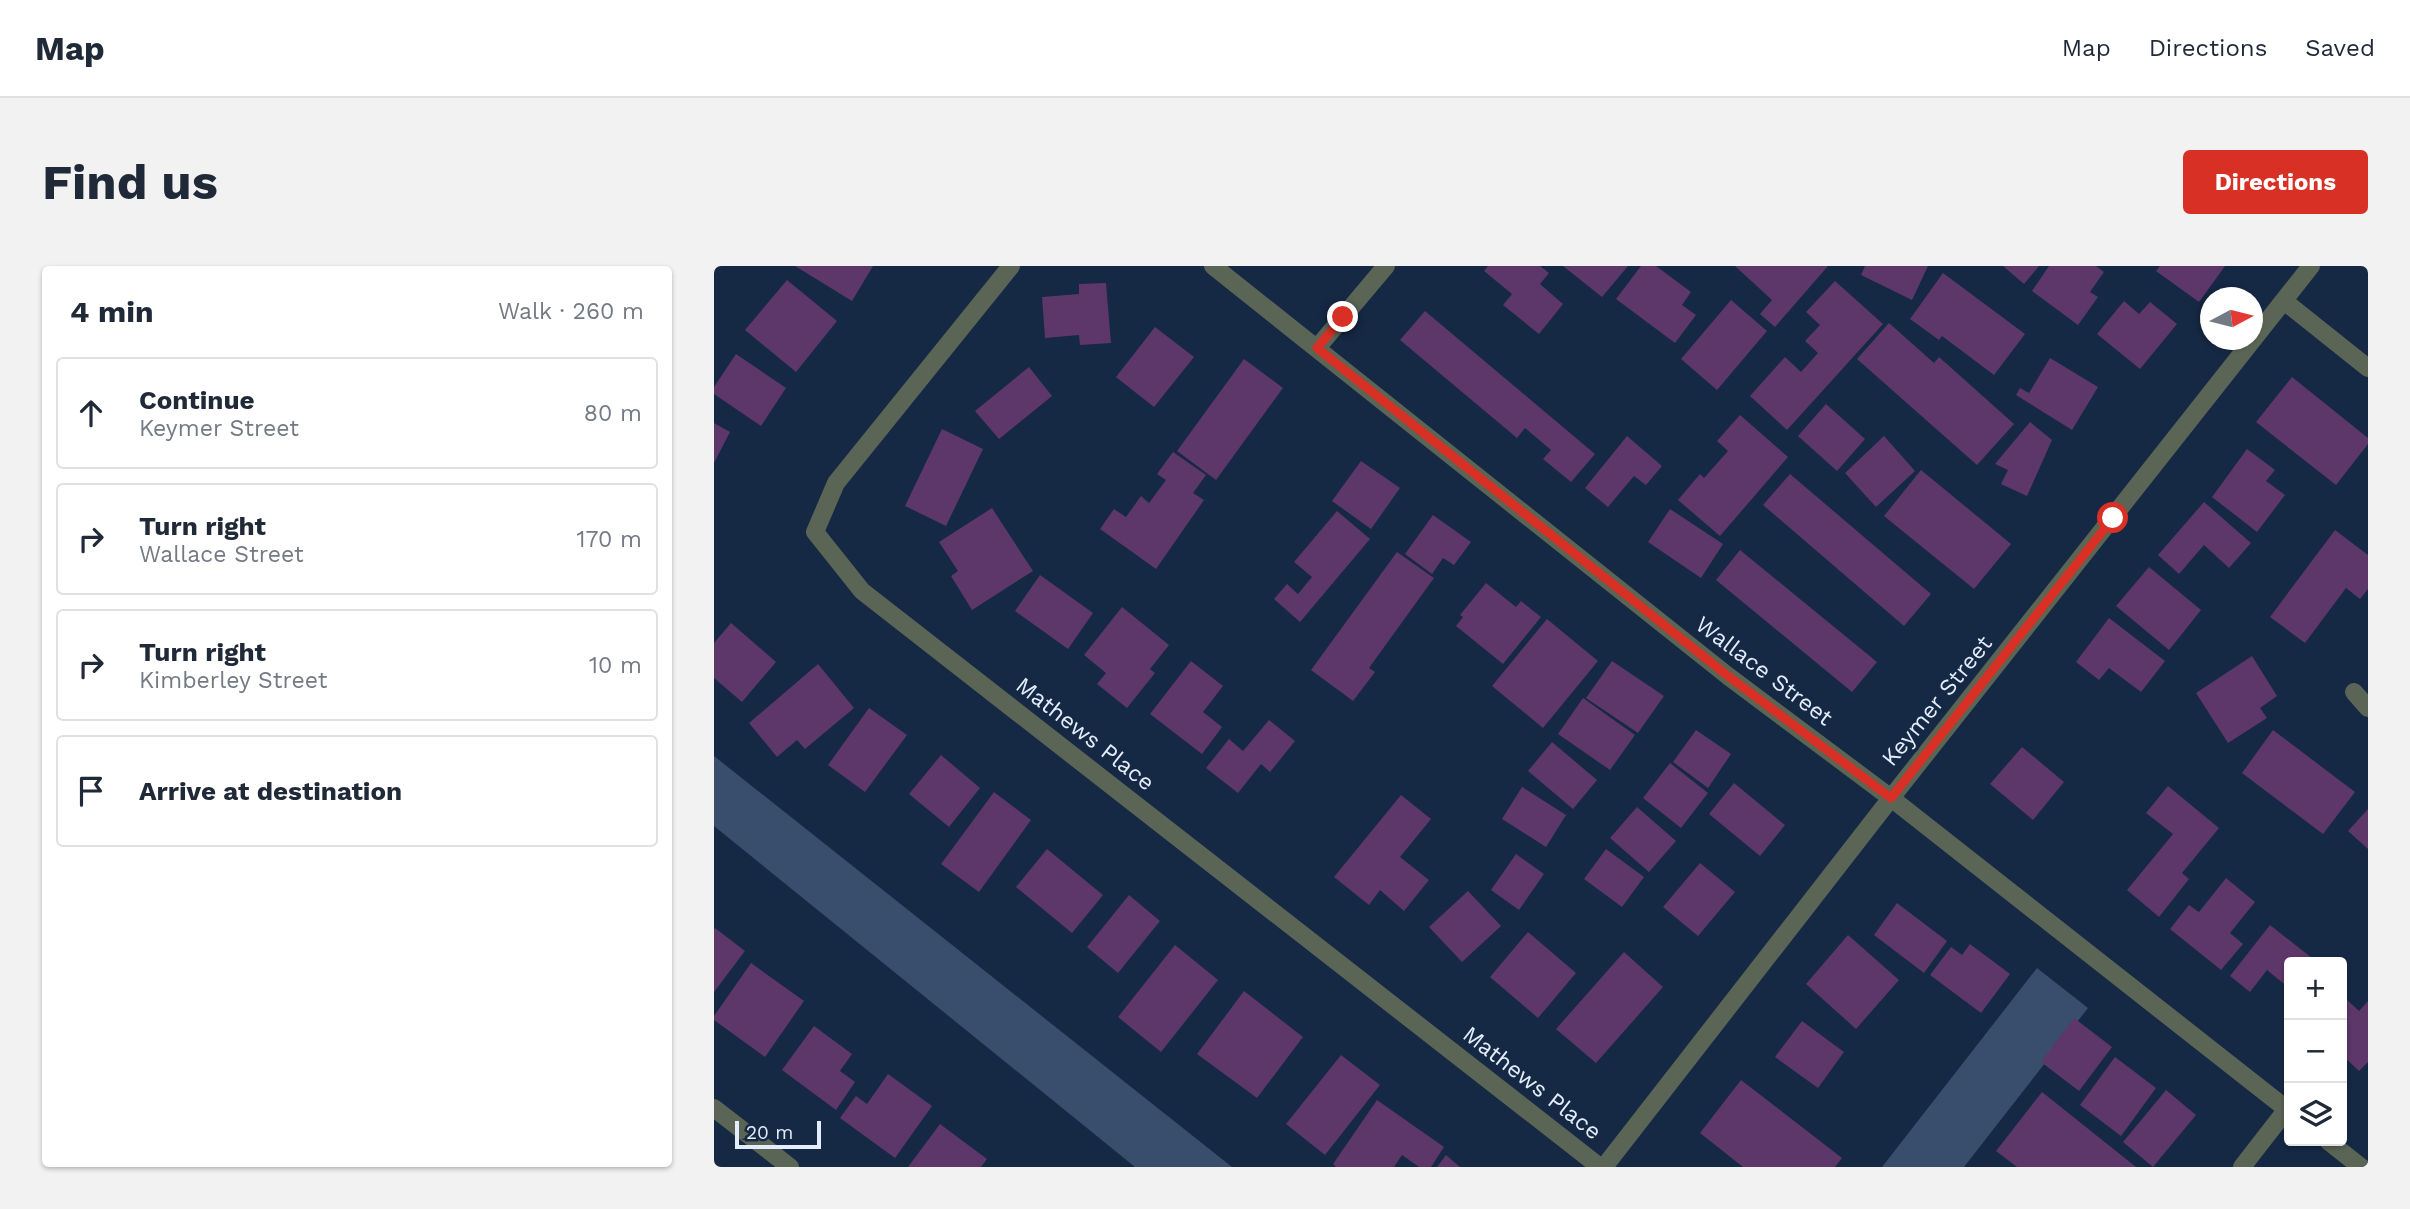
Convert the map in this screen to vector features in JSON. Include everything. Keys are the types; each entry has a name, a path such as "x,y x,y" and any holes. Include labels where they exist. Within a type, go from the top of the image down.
{"street":[{"name":"Mathews Place","path":"1011,266 836,483 815,532 862,591 1602,1167"},
{"name":"Wallace Street","path":"1213,266 1728,676 1891,798 2284,1107"},
{"path":"1317,348 1386,266"},
{"name":"Keymer Street","path":"1602,1167 2311,266"},
{"path":"2284,301 2368,368"},
{"path":"2354,692 2368,708"},
{"path":"714,1108 790,1167"},
{"path":"2242,1167 2284,1115"},
{"path":"2334,1146 2361,1167"}],"shaded area":[{"path":"714,756 1232,1167 1135,1167 714,826"},
{"path":"2037,968 2088,1008 1964,1167 1882,1167"}],"building":[{"path":"795,266 873,266 852,301"},
{"path":"1488,266 1540,266 1549,273 1540,284 1563,304 1539,334 1503,305 1512,294 1484,271"},
{"path":"1563,266 1628,266 1602,297"},
{"path":"1641,266 1656,266 1691,292 1682,305 1696,315 1675,343 1616,299"},
{"path":"1735,266 1828,266 1775,327 1760,314 1772,300"},
{"path":"1865,266 1928,266 1912,300 1861,275"},
{"path":"2003,266 2039,266 2024,284"},
{"path":"2049,266 2096,266 2104,272 2090,292 2098,297 2078,325 2032,291"},
{"path":"2160,266 2225,266 2210,287 2200,287 2199,302 2156,271"},
{"path":"1943,273 2025,334 1994,375 1942,336 1939,340 1910,319"},
{"path":"787,280 837,321 796,372 745,330"},
{"path":"1835,281 1883,324 1787,430 1750,396 1785,357 1801,372 1818,353 1805,341 1820,325 1806,312"},
{"path":"1106,283 1111,343 1080,345 1079,335 1045,338 1042,297 1079,294 1079,284"},
{"path":"1731,300 1767,331 1717,390 1681,359"},
{"path":"2124,301 2139,314 2150,302 2177,324 2140,369 2097,334"},
{"path":"1425,311 1595,454 1571,482 1543,459 1551,450 1525,428 1517,438 1400,340"},
{"path":"1889,323 1934,363 1939,357 2014,424 1977,465 1857,359"},
{"path":"1155,327 1194,357 1154,407 1116,377"},
{"path":"736,354 786,388 761,426 714,394 714,387"},
{"path":"2050,358 2098,387 2072,430 2016,395 2020,388 2029,393"},
{"path":"1244,359 1283,388 1216,480 1177,451"},
{"path":"1029,367 1052,396 999,439 975,411"},
{"path":"2292,377 2368,438 2368,444 2336,485 2256,422"},
{"path":"1826,404 1865,439 1837,471 1798,436"},
{"path":"1740,415 1788,457 1720,536 1678,500 1700,474 1704,478 1728,451 1717,441"},
{"path":"2030,422 2052,440 2027,496 2001,484 2008,470 1995,464"},
{"path":"714,423 730,432 714,463"},
{"path":"942,429 983,449 946,526 905,506"},
{"path":"1627,436 1662,466 1646,485 1634,476 1608,507 1585,488"},
{"path":"1884,436 1915,471 1876,507 1845,473"},
{"path":"2247,449 2275,470 2266,481 2285,495 2257,532 2212,497"},
{"path":"1173,452 1206,475 1193,493 1204,500 1156,569 1100,529 1114,509 1126,517 1141,496 1149,503 1166,480 1157,474"},
{"path":"1361,461 1400,488 1371,529 1332,501"},
{"path":"1921,470 2011,544 1974,589 1884,516"},
{"path":"1790,474 1931,594 1904,626 1763,505"},
{"path":"2204,502 2251,543 2229,568 2204,545 2179,574 2158,555"},
{"path":"992,508 1033,571 972,610 951,576 958,571 939,542"},
{"path":"1670,509 1723,544 1701,578 1648,542"},
{"path":"1337,511 1370,539 1300,622 1274,599 1287,584 1298,594 1312,577 1294,562"},
{"path":"1433,515 1471,542 1454,565 1443,558 1432,574 1405,554"},
{"path":"2335,530 2368,555 2368,589 2360,599 2346,588 2305,643 2270,617"},
{"path":"1740,550 1877,662 1852,692 1716,580"},
{"path":"1397,552 1434,578 1369,668 1375,672 1353,701 1311,670"},
{"path":"2149,567 2201,610 2169,650 2116,606"},
{"path":"1040,575 1093,613 1068,649 1015,611"},
{"path":"1486,583 1516,607 1521,601 1541,617 1503,664 1456,626 1463,617 1460,615"},
{"path":"1122,607 1169,645 1150,669 1155,673 1127,708 1097,684 1106,673 1084,655"},
{"path":"2109,618 2165,661 2141,692 2109,668 2099,680 2076,662"},
{"path":"1547,619 1598,661 1543,728 1492,686"},
{"path":"731,623 776,662 742,702 714,678 714,643"},
{"path":"2252,656 2277,696 2260,708 2267,718 2228,743 2196,693"},
{"path":"1191,661 1223,686 1203,712 1222,727 1202,754 1150,714"},
{"path":"1612,661 1664,696 1638,733 1586,698"},
{"path":"818,664 854,708 805,749 797,740 777,757 749,723"},
{"path":"1583,698 1635,735 1610,770 1558,734"},
{"path":"869,708 907,735 865,792 828,765"},
{"path":"1269,720 1295,741 1270,772 1261,764 1238,793 1206,768 1229,739 1243,751"},
{"path":"1696,730 1731,754 1708,788 1673,762"},
{"path":"2273,730 2355,792 2323,834 2242,773"},
{"path":"1552,742 1597,780 1573,809 1528,771"},
{"path":"2022,747 2064,782 2033,820 1990,784"},
{"path":"941,755 980,788 949,827 909,794"},
{"path":"1670,763 1708,793 1681,828 1643,798"},
{"path":"1734,783 1785,825 1760,856 1709,814"},
{"path":"2168,786 2219,828 2182,873 2189,879 2159,917 2127,890 2173,834 2146,813"},
{"path":"1522,787 1566,815 1546,847 1502,819"},
{"path":"994,792 1031,820 979,892 941,864"},
{"path":"1401,795 1431,819 1400,857 1429,880 1404,911 1380,890 1369,905 1334,877"},
{"path":"1637,807 1676,841 1649,872 1610,838"},
{"path":"2368,809 2368,849 2348,831"},
{"path":"1047,849 1103,895 1072,933 1016,887"},
{"path":"1606,849 1644,877 1622,907 1584,879"},
{"path":"1516,854 1544,874 1519,910 1491,890"},
{"path":"1700,863 1735,892 1698,936 1663,907"},
{"path":"2226,878 2255,902 2230,933 2243,944 2221,970 2170,929 2189,905 2199,912"},
{"path":"1468,891 1501,926 1462,962 1429,927"},
{"path":"1129,895 1160,921 1118,973 1087,947"},
{"path":"1897,903 1947,941 1924,973 1874,935"},
{"path":"2270,925 2311,957 2284,957 2284,984 2267,970 2250,992 2230,976"},
{"path":"715,928 745,951 714,992 714,930"},
{"path":"1528,932 1576,973 1538,1018 1490,977"},
{"path":"1848,935 1899,980 1856,1029 1806,984"},
{"path":"1970,944 2010,974 1981,1013 1930,975 1951,947 1962,955"},
{"path":"1175,945 1218,980 1161,1052 1118,1017"},
{"path":"1624,952 1663,987 1596,1063 1556,1029"},
{"path":"751,963 804,1001 765,1057 714,1020 714,1016"},
{"path":"1244,991 1303,1037 1257,1098 1197,1054"},
{"path":"2347,1000 2359,1011 2368,1001 2368,1062 2359,1071 2347,1060"},
{"path":"2074,1018 2112,1047 2079,1091 2041,1062"},
{"path":"1802,1021 1844,1052 1818,1088 1775,1057"},
{"path":"814,1026 852,1054 840,1071 855,1082 836,1110 782,1070"},
{"path":"1341,1055 1380,1085 1325,1155 1286,1124"},
{"path":"2115,1057 2156,1088 2121,1136 2080,1105"},
{"path":"888,1074 932,1106 895,1158 840,1118 856,1096 867,1104"},
{"path":"1741,1080 1842,1158 1835,1167 1743,1167 1700,1133"},
{"path":"2166,1090 2196,1115 2153,1167 2123,1142"},
{"path":"2042,1092 2136,1167 2017,1167 1996,1151"},
{"path":"1377,1100 1444,1147 1431,1167 1419,1167 1402,1155 1394,1167 1336,1167 1333,1164"},
{"path":"940,1124 987,1159 981,1167 908,1167"},
{"path":"1446,1155 1460,1167 1437,1167"}],"route":[{"path":"1343,317 1317,348 1728,676 1891,798 2113,518"}]}
